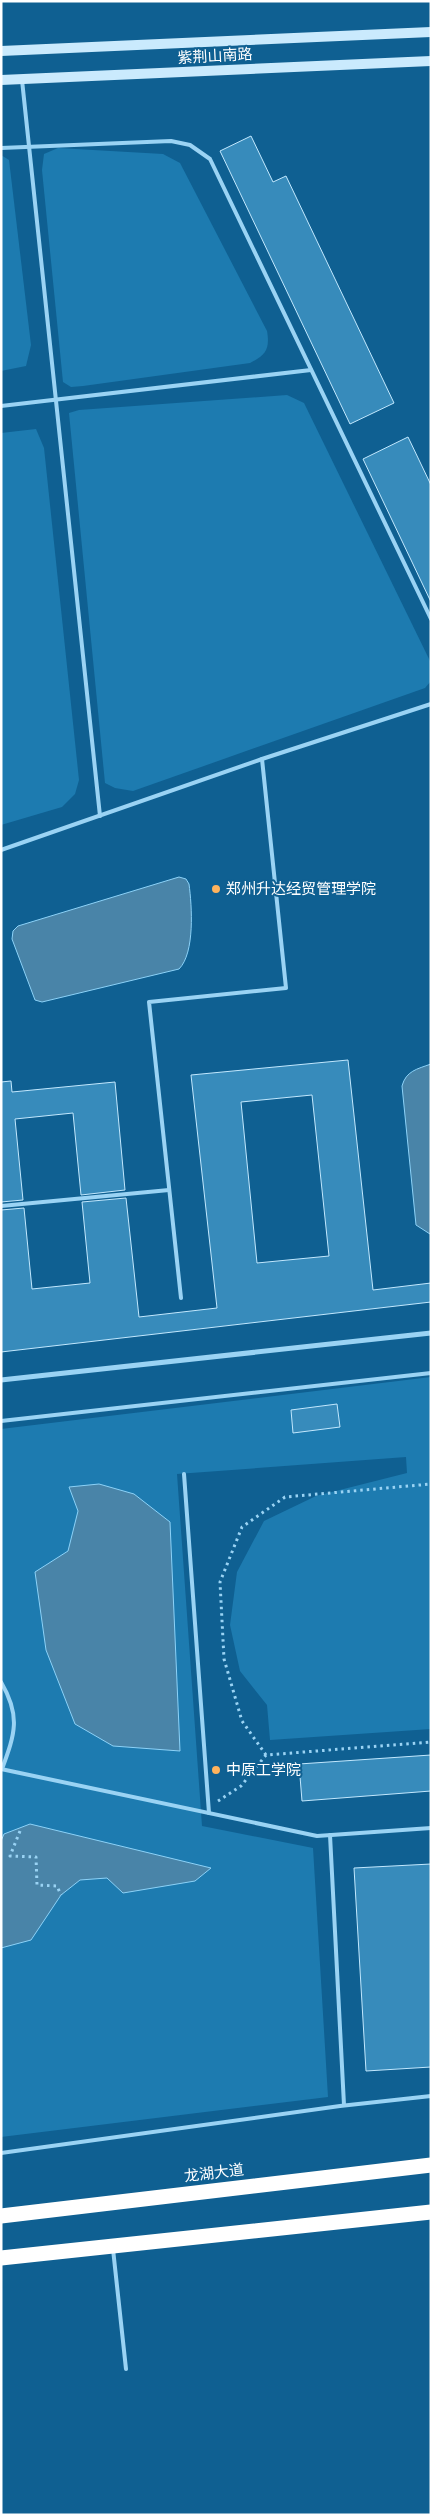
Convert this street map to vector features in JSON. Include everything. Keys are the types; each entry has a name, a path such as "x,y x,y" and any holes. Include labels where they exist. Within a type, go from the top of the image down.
{"highway":[{"name":"龙湖大道","path":"1,2216 431,2165"},
{"path":"1,2258 431,2212"}],"main road":[{"name":"紫荆山南路","path":"1,51 431,32"},
{"name":"紫荆山南路","path":"1,80 431,61"}],"street":[{"path":"1,1380 431,1333"}],"lane":[{"path":"22,79 100,816"},
{"path":"1,148 171,141 190,145 210,159 431,619"},
{"path":"1,406 311,370"},
{"path":"1,850 262,759 431,704"},
{"path":"181,1298 149,1002 286,988 262,759"},
{"path":"1,1206 169,1190"},
{"path":"1,1421 431,1373"},
{"path":"184,1474 210,1813"},
{"path":"1,1682 16,1717 14,1738 2,1769 317,1836 431,1828"},
{"path":"330,1835 344,2105"},
{"path":"1,2153 344,2105 431,2096"},
{"path":"113,2246 126,2368"}],"path":[{"path":"266,1755 242,1721 224,1659 220,1582 242,1527 285,1497 431,1484"},
{"path":"209,1806 241,1786 266,1755 431,1742"},
{"path":"20,1831 10,1856 36,1857 37,1885 57,1886 61,1895"}],"shaded area":[{"path":"58,148 163,154 180,163 267,331 268,342 266,351 260,357 250,363 83,386 71,387 63,382 42,170 44,154"},
{"path":"1,155 9,160 31,345 26,366 1,371"},
{"path":"287,395 304,403 431,663 431,681 425,688 133,791 115,788 105,783 69,413 79,410"},
{"path":"36,429 44,448 79,780 75,794 62,807 1,825 1,433"},
{"path":"179,877 186,879 189,884 191,929 188,952 179,969 42,1002 35,1000 12,939 13,931 18,926"},
{"path":"431,1064 430,1234 416,1225 402,1086 409,1074"},
{"name":"中原工学院","path":"431,1377 431,1729 270,1740 267,1705 240,1671 230,1625 237,1572 264,1521 316,1496 407,1473 406,1457 177,1474 202,1826 313,1848 328,2097 1,2137 1,1429"},
{"path":"99,1484 134,1494 170,1522 180,1751 113,1746 75,1724 46,1650 35,1572 68,1551 78,1511 69,1487"},
{"path":"30,1824 211,1868 195,1881 123,1893 107,1878 80,1880 61,1895 31,1940 1,1948 1,1841 4,1834"}],"building":[{"path":"251,136 273,182 286,176 394,403 350,424 220,151"},
{"path":"408,437 431,485 431,602 363,459"},
{"path":"348,1060 373,1290 431,1283 431,1302 1,1352 1,1210 24,1208 32,1289 90,1283 82,1202 126,1198 139,1317 217,1308 191,1075","holes":["312,1095 329,1256 257,1263 241,1102"]},
{"path":"11,1081 12,1092 115,1082 125,1190 81,1195 73,1113 15,1119 23,1200 1,1202 1,1082"},
{"path":"337,1404 340,1427 293,1433 291,1410"},
{"path":"431,1755 431,1791 302,1801 299,1764"},
{"path":"431,1864 431,2067 366,2071 354,1868"}],"place":[{"name":"郑州升达经贸管理学院","path":"216,889"},
{"name":"中原工学院","path":"216,1770"}]}
